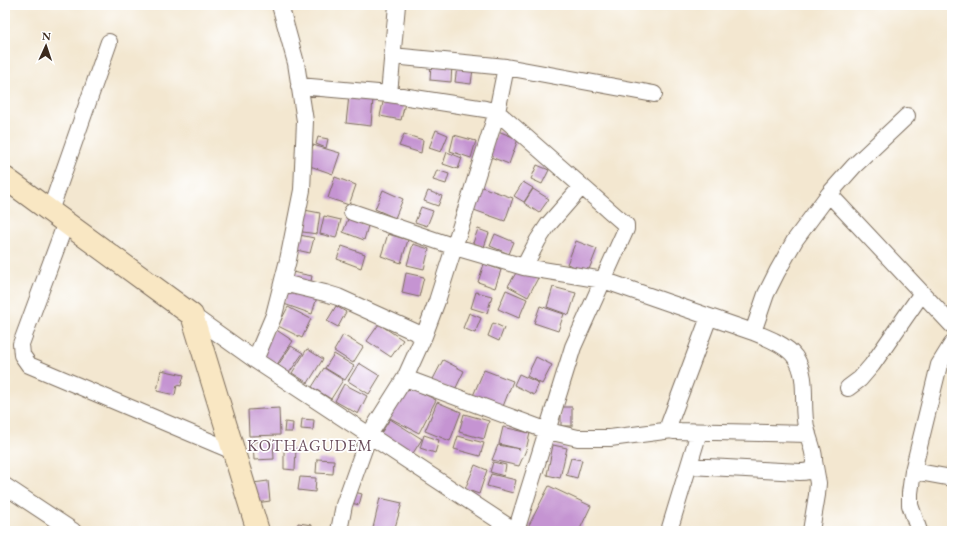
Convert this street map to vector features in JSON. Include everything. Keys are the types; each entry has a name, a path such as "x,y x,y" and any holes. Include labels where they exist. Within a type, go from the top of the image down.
{"street":[{"path":"254,360 274,315 283,283 302,190 305,121 296,63 280,5"},
{"path":"389,94 397,5"},
{"path":"109,42 21,344 22,355 29,365 235,452"},
{"path":"392,56 506,67 654,94"},
{"path":"339,531 344,505 369,435 405,378 424,336 497,112 506,67"},
{"path":"5,178 254,360 516,531 573,346 627,227 626,224 497,112 389,94 299,86"},
{"path":"753,332 766,294 795,240 829,194 854,166 907,116"},
{"path":"524,267 538,240 548,225 582,186"},
{"path":"829,194 952,325"},
{"path":"352,212 454,247 524,267 603,280 775,341 795,356 803,373 805,415 808,434 812,445 818,483 811,531"},
{"path":"283,283 325,293 424,336"},
{"path":"848,388 860,379 872,365 922,293"},
{"path":"192,315 258,531"},
{"path":"672,430 669,424 709,317"},
{"path":"919,531 910,505 913,471 939,365 952,344"},
{"path":"405,378 548,431 578,438 595,439 672,430 699,432 808,434"},
{"path":"669,531 699,432"},
{"path":"689,466 800,472 808,471 812,468 814,461"},
{"path":"913,471 952,478"},
{"path":"5,486 73,531"}],"building":[{"path":"431,63 452,65 451,82 430,80"},
{"path":"457,67 473,69 471,84 455,82"},
{"path":"349,96 373,98 371,126 346,123"},
{"path":"384,98 405,103 401,120 380,116"},
{"path":"436,130 448,135 441,152 429,148"},
{"path":"498,131 518,139 509,164 488,156"},
{"path":"404,134 423,140 421,153 399,146"},
{"path":"454,135 476,141 471,158 450,151"},
{"path":"318,137 328,139 326,148 316,144"},
{"path":"313,145 340,153 333,174 307,165"},
{"path":"447,152 462,158 458,169 443,164"},
{"path":"537,165 549,170 542,184 531,179"},
{"path":"437,170 449,174 446,184 433,180"},
{"path":"335,177 356,185 349,205 328,198"},
{"path":"523,182 533,188 524,202 514,196"},
{"path":"479,186 513,198 505,221 471,209"},
{"path":"533,189 549,199 539,213 524,203"},
{"path":"383,190 403,199 395,218 375,209"},
{"path":"428,191 442,196 438,206 424,201"},
{"path":"421,207 433,211 427,226 415,222"},
{"path":"299,209 320,213 317,234 296,231"},
{"path":"324,216 341,220 336,238 320,234"},
{"path":"348,219 368,226 364,240 343,232"},
{"path":"478,229 489,233 484,247 473,243"},
{"path":"295,234 314,238 310,253 292,249"},
{"path":"388,234 408,240 401,263 381,256"},
{"path":"495,234 514,242 509,254 490,246"},
{"path":"576,241 597,249 588,272 567,264"},
{"path":"413,244 429,249 424,269 407,265"},
{"path":"342,246 365,254 361,268 337,259"},
{"path":"484,264 501,270 495,288 478,282"},
{"path":"519,268 538,278 528,297 508,286"},
{"path":"292,272 312,276 310,286 289,281"},
{"path":"406,273 424,277 419,297 402,293"},
{"path":"553,287 576,293 569,315 547,307"},
{"path":"288,289 317,297 312,314 284,304"},
{"path":"506,290 527,299 519,318 498,309"},
{"path":"476,292 492,296 487,313 471,308"},
{"path":"336,306 346,312 338,327 327,321"},
{"path":"540,306 564,314 558,331 534,323"},
{"path":"288,307 311,319 302,338 278,326"},
{"path":"469,313 481,318 475,333 463,328"},
{"path":"493,323 504,328 499,341 488,336"},
{"path":"379,324 403,340 391,357 367,341"},
{"path":"275,329 293,341 276,366 258,354"},
{"path":"343,335 363,347 353,363 334,351"},
{"path":"291,346 303,353 289,373 278,365"},
{"path":"307,349 323,359 308,383 292,373"},
{"path":"334,354 354,366 345,380 325,368"},
{"path":"536,357 552,365 542,384 527,376"},
{"path":"443,360 464,371 454,392 432,381"},
{"path":"359,363 380,376 369,394 348,381"},
{"path":"324,368 343,380 331,399 312,387"},
{"path":"161,370 184,375 181,386 177,385 175,395 157,391"},
{"path":"484,370 513,381 502,409 472,398"},
{"path":"519,374 539,383 534,395 514,385"},
{"path":"344,384 367,396 358,414 335,401"},
{"path":"404,384 436,400 419,433 388,417"},
{"path":"437,402 461,412 450,441 425,431"},
{"path":"561,407 572,407 572,426 561,426"},
{"path":"279,408 280,435 249,436 248,410"},
{"path":"464,414 489,421 484,439 459,432"},
{"path":"302,419 314,420 313,430 301,429"},
{"path":"390,419 422,439 410,458 378,438"},
{"path":"285,422 293,423 292,432 284,432"},
{"path":"503,427 530,433 526,450 519,466 492,460 498,445 520,449 499,444"},
{"path":"424,435 439,440 435,453 420,448"},
{"path":"458,436 484,443 480,456 454,449"},
{"path":"273,440 274,459 254,460 253,442"},
{"path":"553,445 567,448 560,478 547,475"},
{"path":"284,449 296,449 295,470 284,469"},
{"path":"571,458 582,460 577,478 566,475"},
{"path":"317,459 334,460 333,474 316,473"},
{"path":"493,462 506,465 504,476 490,472"},
{"path":"475,465 487,470 479,494 465,489"},
{"path":"491,474 516,480 513,493 487,486"},
{"path":"300,477 316,478 315,492 298,490"},
{"path":"268,481 270,501 256,503 253,483"},
{"path":"549,486 591,506 579,531 535,531 528,527"},
{"path":"351,491 362,494 359,505 348,502"},
{"path":"380,498 402,503 394,531 373,528"},
{"path":"298,523 312,525 311,531 297,531"}],"district":[{"name":"KOTHAGUDEM","path":"310,445"}]}
